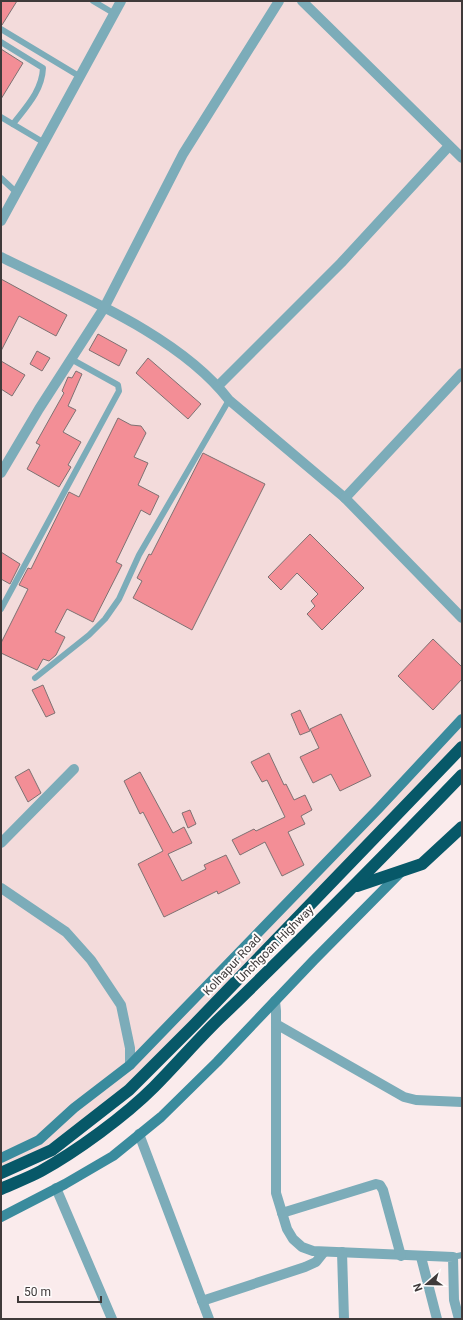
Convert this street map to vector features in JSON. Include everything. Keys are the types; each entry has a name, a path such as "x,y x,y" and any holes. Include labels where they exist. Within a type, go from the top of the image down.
{"highway":[{"name":"Kolhapur Road","path":"1,1173 52,1150 129,1090 194,1025 462,747"},
{"name":"Unchgoan Highway","path":"1,1189 40,1172 69,1155 125,1113 153,1088 200,1037 275,965 320,918 354,887 462,775"},
{"path":"354,887 422,864 462,828"}],"street":[{"path":"1,221 121,1"},
{"path":"1,473 104,308 183,154 279,1"},
{"path":"302,1 462,158"},
{"path":"218,386 341,262 449,146"},
{"path":"1,257 104,308 170,344 218,386 229,400 345,498 462,618"},
{"path":"345,498 462,373"},
{"path":"1,1158 40,1140 74,1108 130,1065 379,808 462,719"},
{"path":"1,843 74,769"},
{"path":"1,1217 113,1156 161,1117 217,1062 401,872"},
{"path":"1,888 66,932 92,960 121,1005 130,1048 130,1065"},
{"path":"275,1001 276,1193 282,1213 293,1239 302,1247 313,1251 421,1257 458,1256 454,1300 459,1319"},
{"path":"276,1024 404,1097 416,1100 462,1102"},
{"path":"139,1134 208,1319"},
{"path":"282,1213 376,1184 380,1185 383,1190 401,1256"},
{"path":"56,1188 112,1319"},
{"path":"202,1301 305,1267 320,1258 324,1252"},
{"path":"342,1252 344,1319"},
{"path":"421,1257 437,1319"}],"lane":[{"path":"93,1 115,14"},
{"path":"1,29 79,76"},
{"path":"1,42 43,68 42,76 34,97 13,124"},
{"path":"1,117 43,142"},
{"path":"1,178 16,192"},
{"path":"1,610 119,391 118,385 71,359"},
{"path":"35,678 89,635 105,619 119,599 139,555 229,400"}],"shaded area":[{"path":"1,1 462,1 462,747 203,1016 87,1122 1,1173"}],"building":[{"path":"1,1 17,1 2,25 1,25"},
{"path":"1,49 23,63 1,99"},
{"path":"1,279 67,315 56,336 19,316 1,351"},
{"path":"98,334 127,350 119,366 89,350"},
{"path":"37,351 50,358 42,371 30,364"},
{"path":"148,358 201,404 188,419 136,373"},
{"path":"1,361 25,375 12,396 1,389"},
{"path":"76,371 82,374 68,406 76,410 63,432 81,442 68,465 71,467 59,487 27,469 40,445 36,443 64,393 62,391 68,377 72,378"},
{"path":"118,418 131,425 141,426 146,433 134,457 148,463 138,485 159,496 150,515 141,510 116,562 122,565 93,622 67,609 55,632 65,637 56,655 49,661 43,659 37,670 1,653 1,643 28,589 19,585 28,568 31,569 69,492 79,497"},
{"path":"203,453 265,484 192,630 133,598 142,581 137,578 149,554 151,555"},
{"path":"310,534 364,588 322,630 307,614 315,606 311,601 318,594 297,573 281,590 268,577"},
{"path":"1,552 20,564 10,584 1,579"},
{"path":"433,639 462,667 462,679 433,710 398,676"},
{"path":"43,685 55,713 46,717 32,690"},
{"path":"300,710 310,731 300,735 291,714"},
{"path":"341,714 371,776 340,791 331,774 313,783 300,757 319,748 310,729"},
{"path":"269,753 284,785 286,784 294,800 305,795 312,810 301,816 305,824 288,832 304,865 282,876 265,842 240,855 232,840 254,829 256,831 285,817 267,780 262,782 251,762"},
{"path":"29,769 41,793 28,802 15,777"},
{"path":"140,772 173,833 184,827 192,843 168,854 182,881 206,869 204,865 226,855 240,883 218,894 217,891 164,917 138,864 163,851 143,812 140,814 124,781"},
{"path":"190,810 196,824 188,828 182,813"}]}
